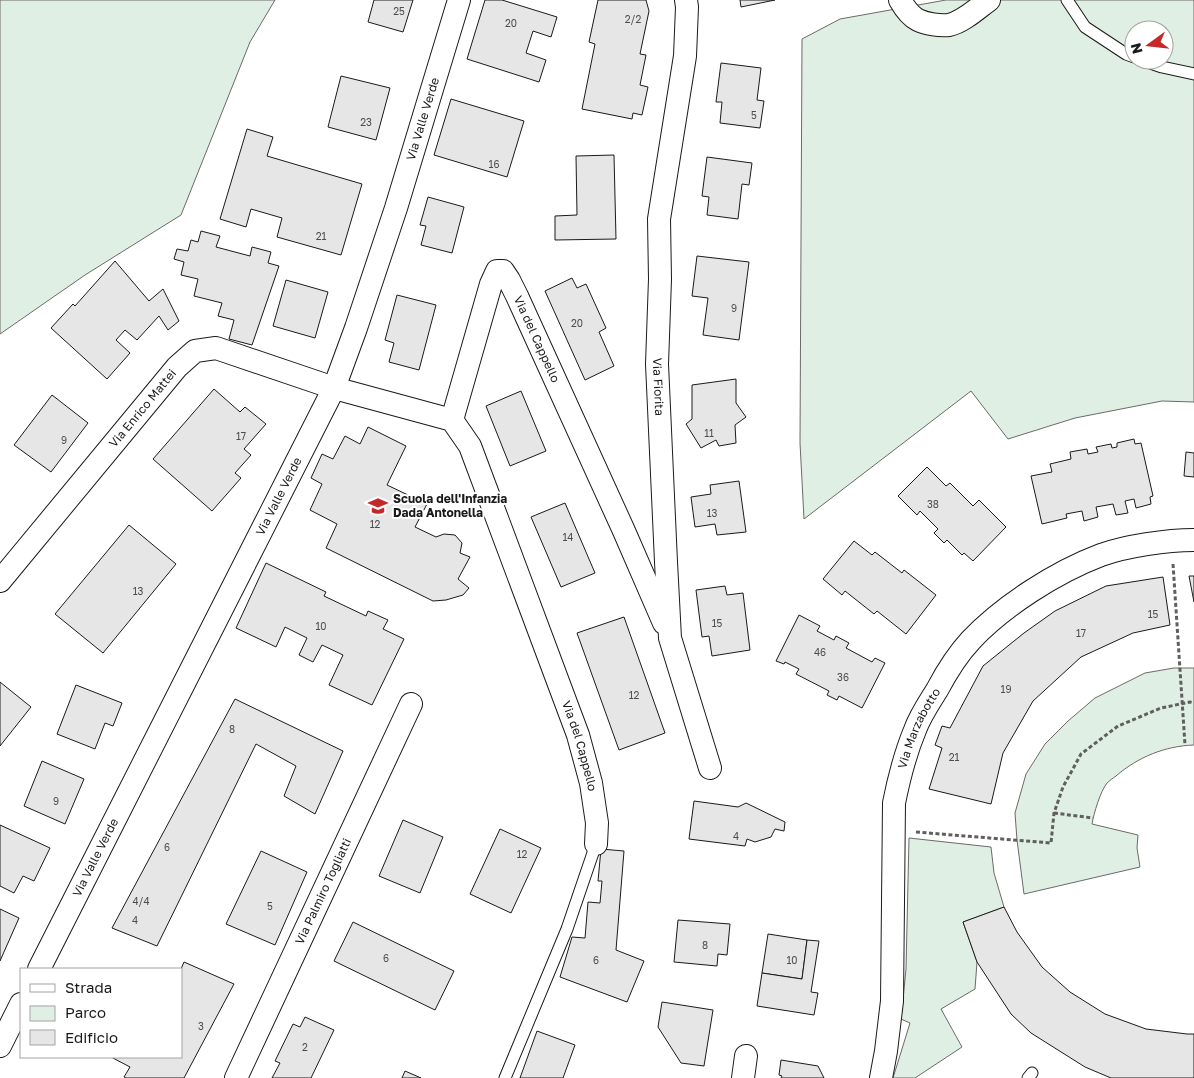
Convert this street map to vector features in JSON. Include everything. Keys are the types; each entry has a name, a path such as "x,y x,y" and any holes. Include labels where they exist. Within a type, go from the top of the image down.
{"street":[{"name":"Via Valle Verde","path":"40,968 334,388 396,208 459,0"},
{"name":"Via Fiorita","path":"686,0 685,56 659,219 660,279 657,364 670,638 710,768"},
{"path":"900,0 907,11 918,20 950,25 967,16 989,0"},
{"name":"Via del Cappello","path":"596,844 597,823 591,783 578,735 470,446 452,420 491,284 499,270 509,280 517,296 624,531 670,638"},
{"name":"Via Enrico Mattei","path":"0,581 177,367 195,351 216,348 334,388"},
{"path":"334,388 452,420"},
{"name":"Via Marzabotto","path":"881,1078 892,1002 894,803 900,774 915,728 948,669 970,640 996,617 1028,593 1064,572 1101,555 1138,546 1194,540"},
{"name":"Via Palmiro Togliatti","path":"236,1078 411,704"},
{"path":"3,1032 20,1006"}],"lane":[{"path":"1067,0 1085,27 1124,53"},
{"path":"1174,70 1194,74"},
{"name":"Via del Cappello","path":"505,1078 566,928 596,844"}],"path":[{"path":"1171,541 1185,745"},
{"path":"894,830 1051,843 1054,813 1063,788 1081,754 1118,726 1161,708 1194,703"},
{"path":"1054,813 1093,818"}],"green space":[{"path":"0,0 275,0 250,42 181,215 85,275 0,334"},
{"path":"946,0 1194,0 1194,402 1162,401 1075,418 1008,439 971,391 804,519 800,443 802,39 840,19"},
{"path":"1174,668 1194,668 1194,745 1162,750 1152,754 1133,763 1111,779 1102,792 1092,824 1138,835 1137,848 1140,867 1024,894 1015,813 1026,774 1045,744 1095,698 1145,673"},
{"path":"909,838 991,847 994,873 1004,907 963,922 977,962 975,989 941,1009 962,1047 915,1078 893,1078 910,1023 901,1019 906,969"}],"building":[{"path":"374,0 413,0 403,32 368,22"},
{"path":"485,0 502,0 557,17 551,37 533,31 526,53 546,60 539,82 467,59"},
{"path":"598,0 646,0 649,11 640,54 646,55 640,85 648,87 642,115 633,113 632,119 582,109 595,44 589,42"},
{"path":"740,0 775,0 741,7"},
{"path":"721,63 761,68 757,100 764,101 760,128 720,123 722,102 716,102"},
{"path":"341,76 390,88 376,140 328,127"},
{"path":"451,99 524,121 507,177 434,155"},
{"path":"247,129 273,137 267,156 362,184 341,255 277,237 282,218 251,209 246,227 220,219"},
{"path":"614,155 616,239 555,240 555,216 577,215 576,156"},
{"path":"707,157 752,163 749,185 742,184 738,219 707,215 709,197 702,196"},
{"path":"428,197 464,207 452,253 421,245 426,226 420,225"},
{"path":"201,231 220,236 216,247 250,256 252,247 271,252 268,263 279,266 252,345 229,339 234,320 218,316 222,303 194,296 198,279 181,275 184,262 174,259 177,249 188,251 191,240 198,242"},
{"path":"697,256 749,262 739,340 703,335 708,298 692,296"},
{"path":"115,261 149,301 163,289 179,321 168,330 159,316 137,340 125,330 116,340 130,353 107,379 51,328 73,304 75,306"},
{"path":"572,278 577,288 586,284 606,328 599,332 614,366 585,380 545,291"},
{"path":"286,280 328,292 315,338 273,326"},
{"path":"397,295 436,305 419,370 389,362 394,343 385,340"},
{"path":"736,379 736,403 746,417 735,425 736,443 719,446 716,440 701,448 686,424 692,419 692,385"},
{"path":"214,389 240,412 245,407 266,424 244,449 251,455 235,473 241,478 212,511 153,459"},
{"path":"521,391 546,451 510,466 486,406"},
{"path":"52,395 88,423 51,472 14,445"},
{"path":"368,427 406,446 387,485 427,504 415,527 436,537 444,534 455,535 462,543 460,553 470,557 458,579 469,588 463,595 446,600 433,601 326,548 337,524 310,510 322,484 311,478 322,454 333,459 345,436 360,444"},
{"path":"1134,439 1135,444 1141,443 1153,496 1150,497 1151,504 1136,508 1134,499 1125,501 1128,513 1116,515 1113,504 1096,507 1098,517 1084,521 1082,511 1066,514 1067,518 1042,524 1031,476 1052,472 1050,464 1071,459 1070,452 1087,449 1088,454 1098,452 1096,447 1111,444 1112,448 1117,447 1117,443"},
{"path":"1186,452 1194,453 1194,477 1184,476"},
{"path":"927,467 946,486 950,483 973,506 979,500 1006,527 973,561 964,553 962,555 947,540 944,543 934,533 938,529 920,511 917,515 898,496"},
{"path":"739,481 746,532 717,535 715,524 695,527 691,497 711,494 710,485"},
{"path":"565,503 595,573 561,587 531,517"},
{"path":"129,525 176,564 103,653 55,614"},
{"path":"854,541 872,555 875,552 902,573 904,570 936,595 906,634 877,611 874,614 845,591 842,595 823,579"},
{"path":"266,563 326,592 324,596 366,616 368,611 388,620 383,629 404,639 372,705 329,685 343,655 322,645 313,662 299,655 307,638 285,627 276,647 236,628"},
{"path":"1189,576 1194,576 1194,602"},
{"path":"1163,577 1170,625 1133,633 1081,657 1033,701 1003,753 991,804 929,789 942,748 935,745 942,726 950,728 983,666 1055,611 1106,586"},
{"path":"725,586 727,595 743,593 750,650 712,656 709,636 702,637 696,590"},
{"path":"799,615 820,626 817,631 834,640 836,636 849,643 846,648 872,662 875,658 885,663 862,708 839,696 837,700 827,695 829,691 796,674 799,669 785,662 784,664 776,661"},
{"path":"624,617 665,733 619,750 577,633"},
{"path":"0,682 31,707 0,746"},
{"path":"76,685 122,703 113,726 105,723 95,749 57,734"},
{"path":"235,699 343,751 315,814 284,796 296,766 256,744 157,946 112,928"},
{"path":"42,761 84,779 65,824 24,806"},
{"path":"694,801 738,807 746,803 785,822 784,831 775,829 771,837 755,842 747,839 745,846 689,839"},
{"path":"403,820 443,837 420,893 379,876"},
{"path":"0,825 50,848 34,881 23,876 14,893 0,886"},
{"path":"500,829 541,848 511,913 470,894"},
{"path":"601,849 624,851 616,950 644,961 627,1002 560,977 572,937 585,938 588,902 600,903 602,881 598,881"},
{"path":"261,851 307,872 275,945 226,924"},
{"path":"1004,907 1017,932 1042,967 1070,992 1105,1014 1146,1029 1194,1034 1194,1078 1111,1078 1085,1067 1031,1033 1011,1014 977,962 963,922"},
{"path":"0,909 19,918 0,961"},
{"path":"678,920 730,924 727,955 718,954 717,966 674,962"},
{"path":"353,922 454,971 435,1010 334,961"},
{"path":"768,934 807,940 802,979 762,973"},
{"path":"807,940 819,941 811,992 818,993 814,1015 757,1006 762,973 802,979"},
{"path":"184,962 234,984 184,1078 124,1077 130,1067 113,1058 182,1058 181,968"},
{"path":"662,1002 713,1010 704,1066 681,1063 658,1027"},
{"path":"305,1017 334,1030 311,1078 272,1078 280,1063 275,1061 293,1024 300,1027"},
{"path":"537,1031 575,1045 563,1078 520,1078"},
{"path":"781,1060 818,1066 824,1078 781,1078 782,1076 779,1075"},
{"path":"405,1071 421,1078 402,1078"}],"place":[{"name":"Scuola dell'Infanzia Dada Antonella","path":"378,506"}]}
